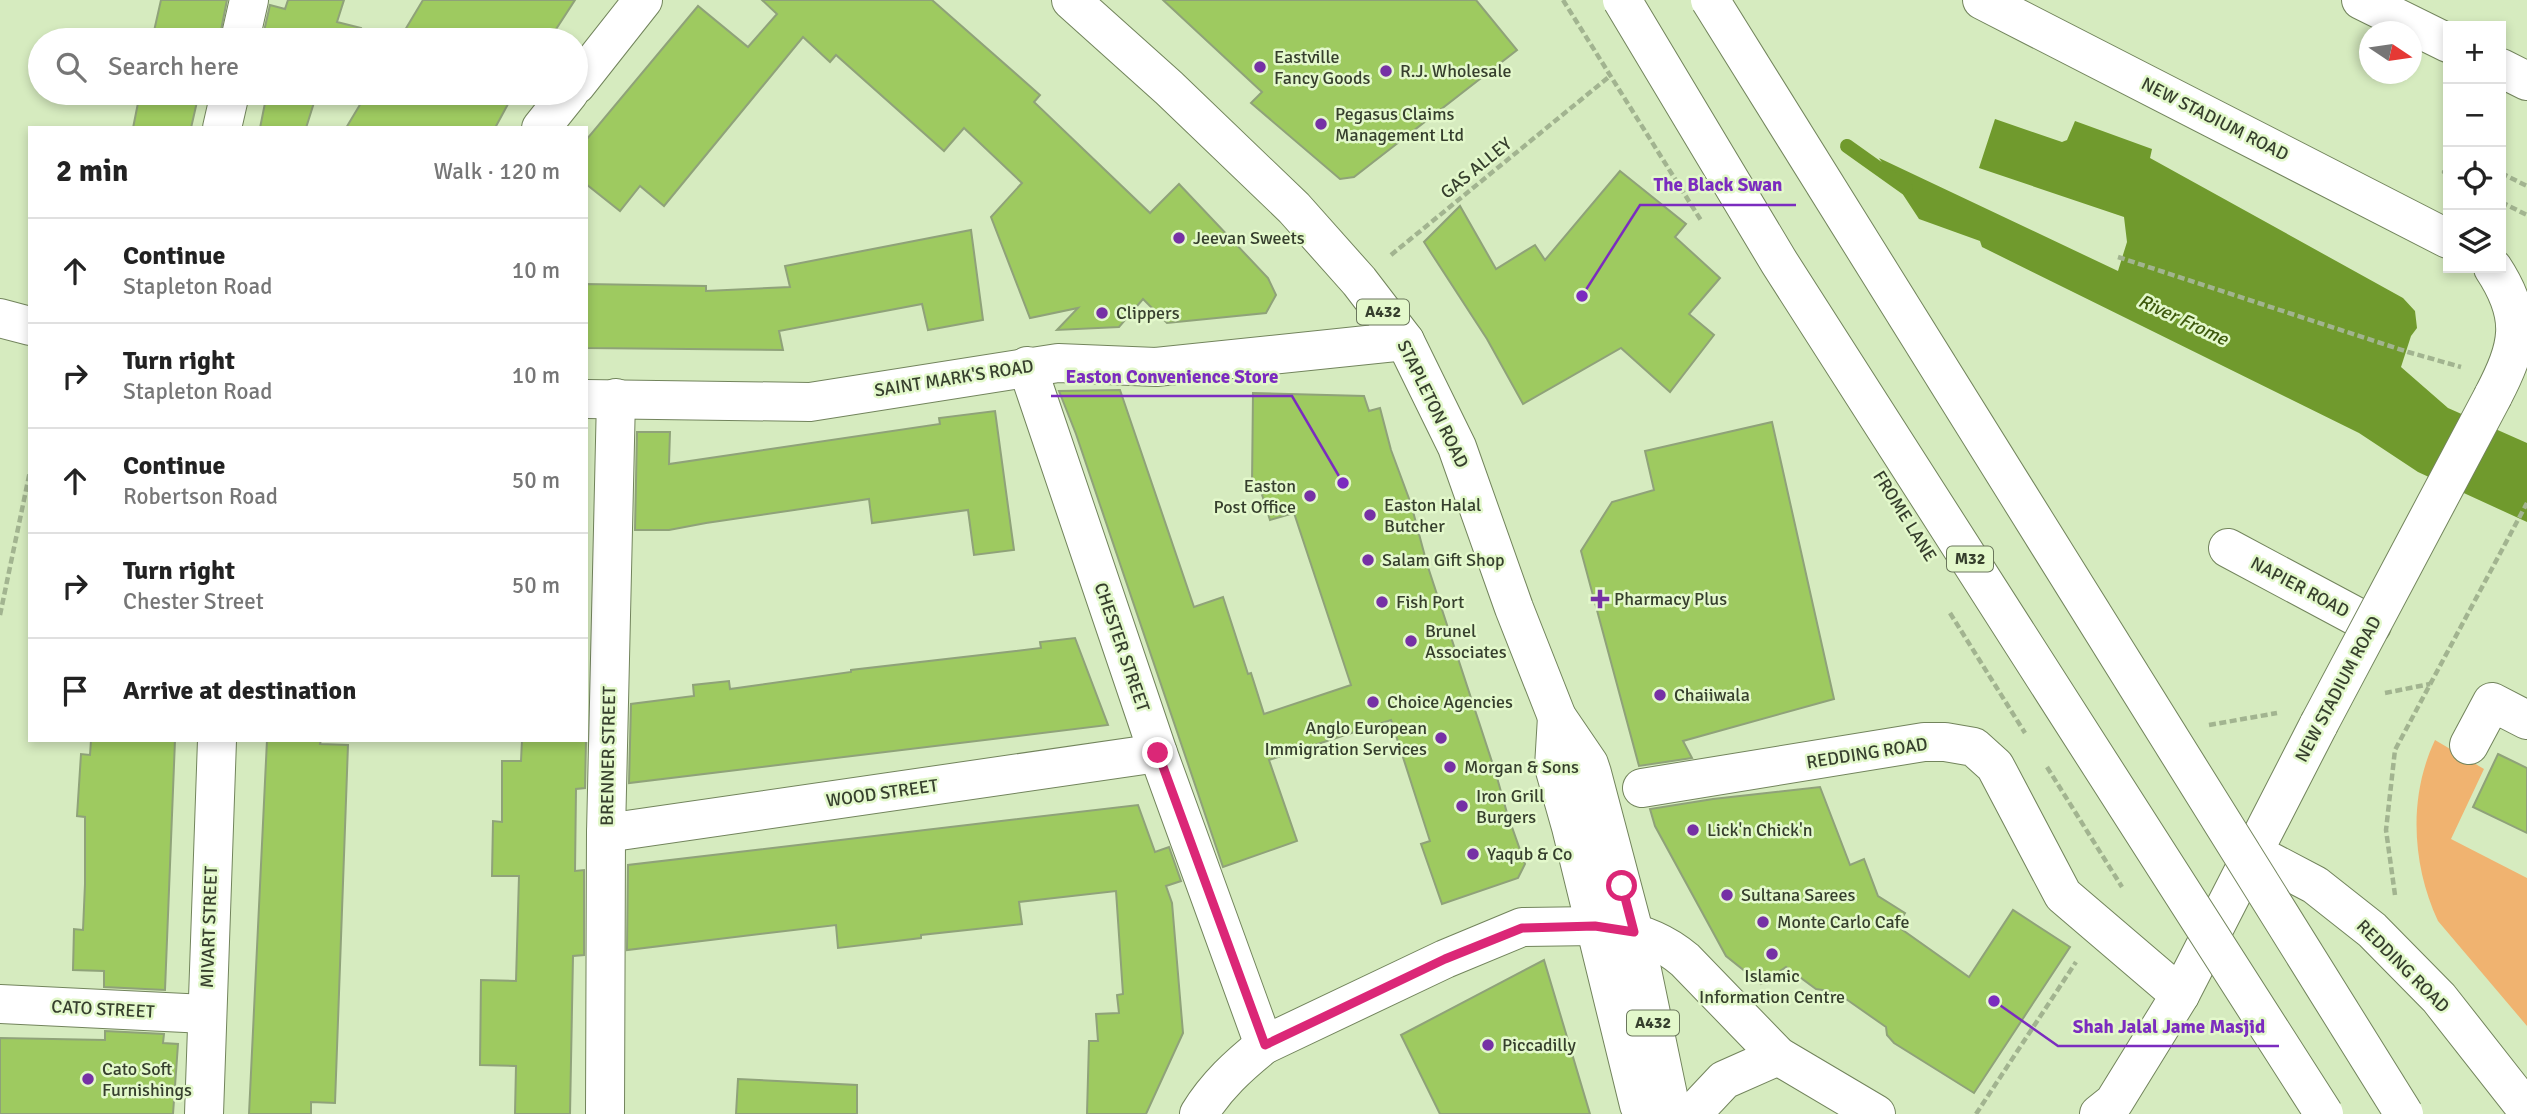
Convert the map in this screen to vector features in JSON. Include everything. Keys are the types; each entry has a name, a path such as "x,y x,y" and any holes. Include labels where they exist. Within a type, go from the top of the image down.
{"main road":[{"path":"243,28 249,0"},
{"path":"588,70 643,0"},
{"name":"STAPLETON ROAD","path":"1071,0 1169,88 1294,208 1359,281 1405,341 1457,447 1514,608 1557,717 1589,764 1634,932"},
{"name":"M32","path":"1622,0 1779,262 2324,1114"},
{"path":"1710,0 2404,1114"},
{"name":"NEW STADIUM ROAD","path":"1982,0 2443,236"},
{"path":"2361,0 2443,41"},
{"path":"2506,70 2527,81"},
{"path":"222,126 227,105"},
{"path":"543,126 559,105"},
{"name":"NEW STADIUM ROAD","path":"2109,1110 2180,995 2252,852 2497,387 2514,345 2516,325 2508,292 2496,273"},
{"path":"0,318 28,325"},
{"name":"SAINT MARK'S ROAD","path":"601,399 810,402 1027,366 1058,363 1156,367 1405,341"},
{"name":"CHESTER STREET","path":"1027,366 1158,753 1265,1045"},
{"name":"BRENNER STREET","path":"601,399 606,833 605,1114"},
{"name":"NAPIER ROAD","path":"2228,548 2372,625"},
{"path":"2469,745 2492,702 2527,720"},
{"name":"STAPLETON ROAD","path":"1557,717 1554,767 1643,1114"},
{"name":"MIVART STREET","path":"204,1114 217,742"},
{"name":"REDDING ROAD","path":"1642,789 1924,742 1974,747 1995,766 2063,895 2180,995"},
{"name":"WOOD STREET","path":"606,833 1158,753"},
{"name":"REDDING ROAD","path":"2252,852 2315,885 2372,930 2439,998 2527,1110"},
{"path":"1199,1114 1214,1091 1240,1064 1265,1045 1445,959 1522,928 1595,926 1634,932 1671,948 1778,1056 1876,1114"},
{"name":"A432","path":"1634,932 1669,1100 1667,1114"},
{"name":"CATO STREET","path":"0,1004 206,1014"},
{"path":"1692,1114 1724,1080 1778,1056"}],"path":[{"path":"1563,0 1706,229"},
{"name":"GAS ALLEY","path":"1359,281 1610,76"},
{"path":"2506,176 2527,186"},
{"path":"2506,204 2527,215"},
{"path":"2118,257 2408,352 2497,387"},
{"path":"0,615 28,481"},
{"path":"2397,906 2386,830 2395,750 2527,503"},
{"path":"1944,604 2032,745"},
{"path":"2040,756 2127,895"},
{"path":"1976,1114 2099,926"}],"shaded area":[{"path":"2435,740 2484,769 2451,839 2527,878 2527,1026 2438,921 2429,899 2419,854 2417,808 2420,784"}],"water":[{"path":"1995,119 2062,142 2067,140 2075,121 2152,149 2150,158 2403,298 2415,311 2417,328 2411,336 2401,367 2448,408 2527,443 2527,522 2418,472 2359,433 1982,247 1980,241 1919,219 1879,158 2118,271 2127,242 2124,217 1979,168"}],"building":[{"path":"161,0 227,0 221,28 155,28"},
{"path":"288,0 344,0 337,22 361,28 265,28 270,5 285,9"},
{"path":"423,0 575,0 557,28 406,28"},
{"path":"762,0 932,0 1040,95 1034,102 1150,213 1179,184 1268,278 1276,295 1266,313 1167,323 1143,299 1119,327 1057,330 1078,308 1030,318 991,217 1022,183 964,128 944,151 836,55 830,62 803,37 664,206 640,186 620,211 588,186 588,138 698,6 748,47 777,14"},
{"name":"R.J. Wholesale","path":"1163,0 1476,0 1517,50 1354,177 1340,179 1251,103 1262,92"},
{"path":"138,105 196,105 191,126 133,126"},
{"path":"265,105 313,105 307,126 260,126"},
{"path":"360,105 507,105 496,126 347,126"},
{"path":"1620,171 1686,224 1675,237 1720,278 1689,314 1714,335 1670,392 1621,348 1523,404 1487,339 1424,242 1460,206 1496,269 1535,245 1545,260"},
{"path":"971,230 983,320 928,330 922,304 779,331 783,350 588,348 588,284 706,286 706,291 790,287 785,266"},
{"path":"1120,390 1194,607 1223,597 1264,714 1351,685 1294,513 1270,520 1258,482 1252,485 1253,393 1364,396 1369,411 1380,408 1427,564 1525,864 1518,878 1442,904 1421,844 1430,841 1391,720 1269,760 1297,841 1223,867 1059,391"},
{"path":"995,411 1014,550 974,555 968,510 872,523 869,499 669,530 635,530 637,432 670,432 669,464 940,424 939,418"},
{"path":"1772,422 1834,699 1683,741 1692,758 1639,766 1581,551 1612,502 1654,490 1645,451"},
{"path":"1075,638 1108,725 629,783 631,704 694,696 693,685 729,681 730,689 851,670 1041,648 1040,642"},
{"path":"91,742 175,742 165,990 104,987 104,971 73,970 74,929 83,930 85,884 85,817 77,816 81,754 90,755"},
{"path":"267,742 348,745 335,1103 311,1102 311,1114 249,1114"},
{"path":"522,742 586,742 585,788 576,789 575,871 584,870 584,955 573,956 570,1114 515,1114 516,1066 480,1065 481,980 516,981 519,876 492,876 493,821 502,822 502,761 521,761"},
{"path":"2498,754 2527,768 2527,833 2473,807"},
{"path":"1820,787 1850,865 1864,859 1878,896 1905,913 1897,926 1969,977 2013,910 2070,947 1974,1093 1894,1043 1887,1035 1886,1027 1846,999 1829,991 1816,989 1786,967 1761,984 1726,956 1655,826 1650,809"},
{"path":"1138,805 1155,852 1169,847 1181,881 1166,886 1172,903 1183,1033 1146,1114 1087,1114 1089,1041 1098,1041 1096,1014 1119,1013 1117,995 1123,994 1116,891 1019,902 1022,924 921,935 921,938 838,948 836,925 627,950 628,865"},
{"name":"Piccadilly","path":"1544,960 1590,1114 1440,1114 1401,1035"},
{"name":"Cato Soft Furnishings","path":"105,1031 164,1034 163,1043 178,1044 173,1114 0,1114 0,1038 105,1040"},
{"path":"738,1079 857,1085 857,1114 736,1114"}],"waterway":[{"name":"River Frome","path":"1847,146 1906,188"}],"place":[{"name":"Eastville Fancy Goods","path":"1260,67"},
{"name":"R.J. Wholesale","path":"1386,71"},
{"name":"Pegasus Claims Management Ltd","path":"1321,124"},
{"name":"Jeevan Sweets","path":"1179,238"},
{"name":"The Black Swan","path":"1582,296"},
{"name":"Clippers","path":"1102,313"},
{"name":"Easton Convenience Store","path":"1343,483"},
{"name":"Easton Post Office","path":"1310,496"},
{"name":"Easton Halal Butcher","path":"1370,515"},
{"name":"Salam Gift Shop","path":"1368,560"},
{"name":"Pharmacy Plus","path":"1600,599"},
{"name":"Fish Port","path":"1382,602"},
{"name":"Brunel Associates","path":"1411,641"},
{"name":"Chaiiwala","path":"1660,695"},
{"name":"Choice Agencies","path":"1373,702"},
{"name":"Anglo European Immigration Services","path":"1441,738"},
{"name":"Morgan & Sons","path":"1450,767"},
{"name":"Iron Grill Burgers","path":"1462,806"},
{"name":"Lick'n Chick'n","path":"1693,830"},
{"name":"Yaqub & Co","path":"1473,854"},
{"name":"Sultana Sarees","path":"1727,895"},
{"name":"Monte Carlo Cafe","path":"1763,922"},
{"name":"Islamic Information Centre","path":"1772,954"},
{"name":"Shah Jalal Jame Masjid","path":"1994,1001"},
{"name":"Piccadilly","path":"1488,1045"},
{"name":"Cato Soft Furnishings","path":"88,1079"}],"route":[{"path":"1158,753 1265,1045 1445,959 1522,928 1595,926 1634,932 1622,886"}]}
